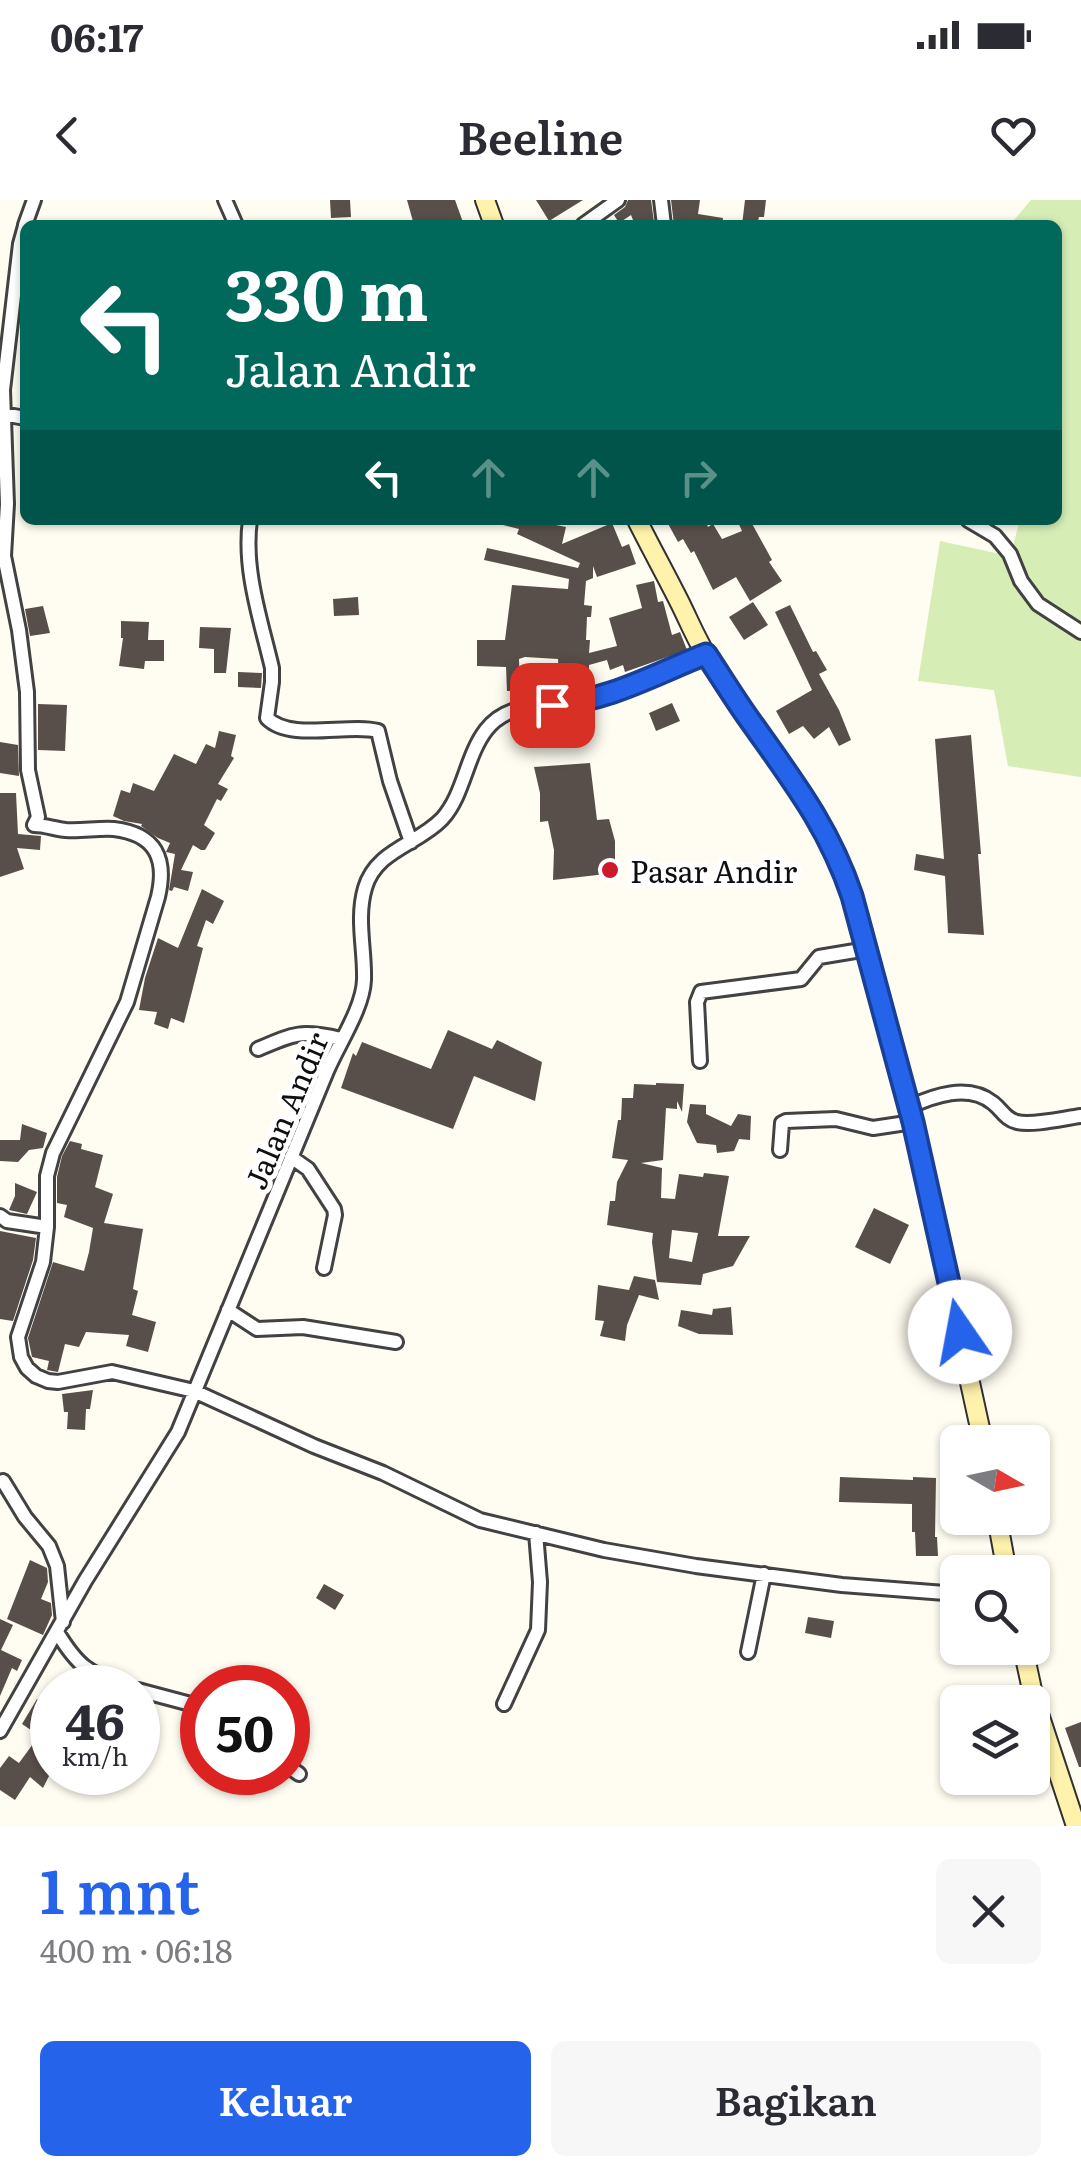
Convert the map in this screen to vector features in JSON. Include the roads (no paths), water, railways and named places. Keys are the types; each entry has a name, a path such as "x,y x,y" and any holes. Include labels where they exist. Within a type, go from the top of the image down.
{"main road":[{"path":"640,525 706,654 790,774 840,861 911,1114 979,1425"},
{"path":"1027,1665 1076,1826"}],"street":[{"path":"590,220 618,200"},
{"path":"20,244 2,390 7,504 2,555 19,630 27,692 28,770 38,817 34,825 115,830 139,836 155,848 162,862 158,897 126,1002 53,1153 47,1176 43,1262 18,1336 27,1368 48,1382 112,1372 194,1391 480,1520 604,1550 696,1566 842,1585 940,1593"},
{"path":"3,414 20,417"},
{"path":"250,525 250,568 272,668 267,718 283,728 378,732 411,842"},
{"path":"976,525 995,536 1010,554 1021,581 1038,604 1081,632"},
{"name":"Jalan Andir","path":"0,1732 85,1581 178,1432 341,1039 358,1011 364,982 361,916 365,888 373,869 383,857 442,818 486,730 501,716 522,707 581,703 706,654"},
{"path":"700,1061 697,1002 701,992 801,978 819,956 866,950"},
{"path":"258,1048 312,1032 341,1039"},
{"path":"780,1150 782,1124 786,1121 836,1119 873,1128 911,1114 935,1095 960,1093 985,1098 1016,1122 1081,1116"},
{"path":"291,1157 308,1169 334,1209 324,1268"},
{"path":"0,1216 47,1227"},
{"path":"228,1310 258,1329 303,1327 396,1342"},
{"path":"4,1481 25,1517 49,1546 57,1566 60,1627 72,1656 80,1665"},
{"path":"504,1704 538,1630 536,1533"},
{"path":"748,1652 764,1574"}],"place":[{"name":"Pasar Andir","path":"610,870"}]}
